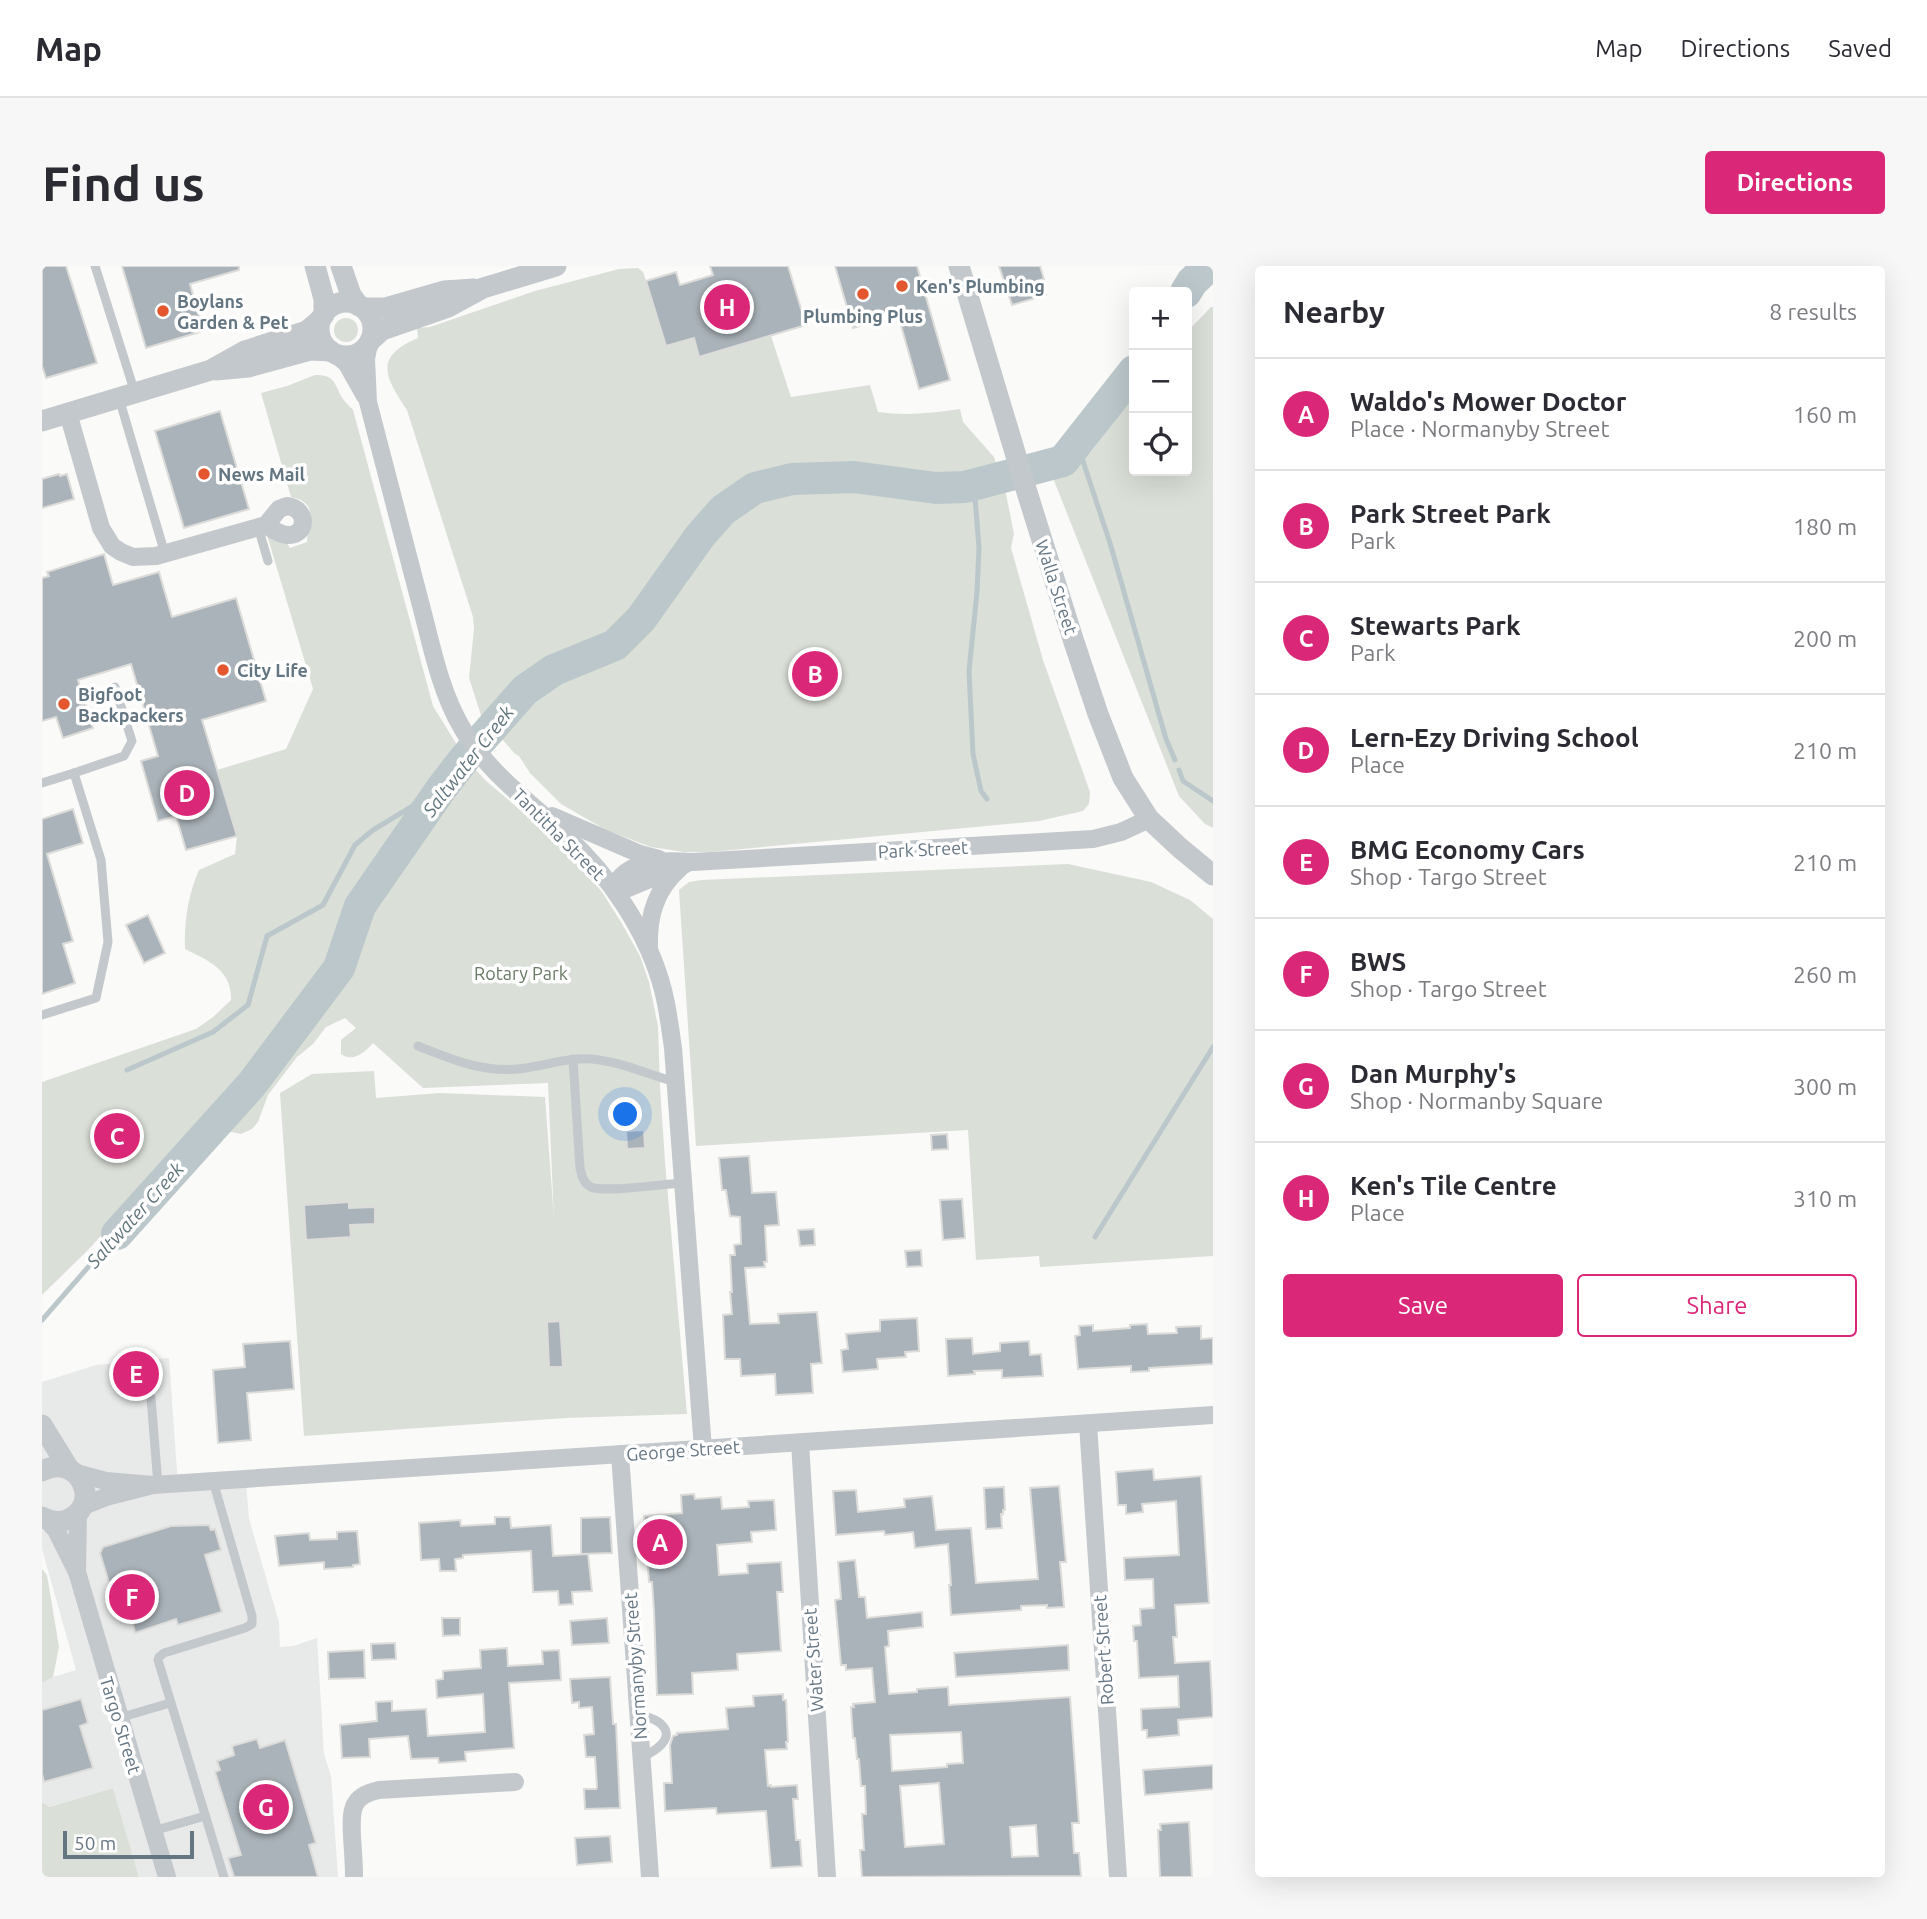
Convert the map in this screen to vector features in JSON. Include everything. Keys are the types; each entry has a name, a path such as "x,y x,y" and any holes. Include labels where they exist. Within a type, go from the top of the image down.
{"street":[{"path":"315,266 324,299 320,333 325,346 333,352"},
{"path":"341,266 351,295 371,319 373,326 370,342"},
{"path":"211,370 248,367 310,350 350,356 357,354 382,330 448,307 483,288 556,266"},
{"name":"Walla Street","path":"959,266 1013,448 1098,714 1124,778 1149,818 1213,875"},
{"path":"42,421 211,370 245,351 307,331 329,309 343,303 386,308 444,291 483,288"},
{"name":"Tantitha Street","path":"370,342 366,359 368,402 450,706 478,754 585,855 613,888 649,950 663,989 673,1048 703,1449"},
{"name":"Tantitha Street","path":"333,352 347,364 368,402"},
{"path":"68,413 105,536 121,552 145,557 165,554 262,526"},
{"name":"Park Street","path":"536,809 640,854 689,863 1093,839 1121,832 1149,818"},
{"name":"Park Street","path":"665,860 641,864 631,869 618,878 613,888 626,889 689,863"},
{"path":"649,950 648,926 653,905 673,875 689,863"},
{"name":"George Street","path":"73,1471 106,1481 156,1485 1213,1415"},
{"name":"Robert Street","path":"1088,1424 1118,1877"},
{"path":"42,1425 85,1489 80,1510 71,1518 63,1521 44,1518"},
{"name":"Water Street","path":"800,1443 827,1877"},
{"name":"Normanyby Street","path":"620,1454 650,1877"},
{"path":"42,1471 52,1467 73,1471"},
{"name":"George Street","path":"80,1510 106,1497 156,1485"},
{"name":"Targo Street","path":"77,1572 80,1510"},
{"name":"Targo Street","path":"44,1518 56,1530 77,1572 167,1877"},
{"path":"354,1877 352,1815 356,1801 363,1795 379,1790 515,1782"}],"lane":[{"path":"95,266 165,554"},
{"path":"262,526 268,561"},
{"path":"42,783 124,756 132,741 115,687"},
{"path":"42,1014 96,998 108,943 101,860 75,773"},
{"path":"418,1046 471,1066 516,1069 573,1059 618,1063 675,1082"},
{"path":"573,1059 583,1180 592,1187 609,1189 682,1182"},
{"path":"151,1398 156,1485"},
{"path":"213,1481 252,1624 164,1653 159,1657 159,1664 224,1877"},
{"path":"119,1718 170,1703"},
{"path":"639,1714 659,1722 665,1734 660,1748 641,1758"},
{"path":"153,1831 205,1815"}],"shaded area":[{"path":"169,1358 178,1485 246,1482 249,1519 279,1622 280,1647 293,1646 317,1638 324,1754 331,1776 338,1877 139,1877 113,1788 48,1807 42,1802 42,1683 76,1670 42,1549 42,1382 96,1365"}],"green space":[{"path":"638,268 643,272 666,346 694,338 700,357 771,336 791,397 870,385 878,412 919,414 960,409 963,422 994,457 1006,494 1014,534 1011,548 1043,660 1090,792 1089,804 1083,811 1039,821 710,852 684,852 651,847 606,830 561,804 530,773 519,756 481,715 469,678 473,617 407,410 389,378 389,360 404,345 418,338 417,328 430,327 535,291 619,269"},
{"path":"1213,307 1213,828 1205,824 1179,796 1053,478 1090,453 1129,402 1129,476 1192,476 1192,327"},
{"path":"346,318 355,321 358,330 355,339 346,342 337,339 334,330 337,321"},
{"name":"Rotary Park","path":"315,375 326,376 332,380 342,398 353,410 433,706 465,758 485,780 574,860 602,892 640,956 649,982 658,1026 665,1162 687,1414 566,1418 304,1436 280,1093 312,1074 374,1071 376,1098 440,1093 545,1097 554,1219 548,1083 423,1088 373,1043 363,1053 354,1057 341,1054 341,1040 356,1028 345,1018 326,1027 313,1044 297,1057 268,1095 258,1122 252,1129 241,1134 226,1131 233,1114 298,1043 311,1020 298,1013 219,1109 88,1250 42,1295 42,1082 196,1029 231,1000 228,981 223,974 185,949 186,919 189,899 199,870 235,854 237,836 217,770 286,749 313,689 267,535 287,543 290,548 307,542 309,509 300,500 291,497 261,393"},
{"path":"1068,864 1151,882 1190,900 1213,919 1213,1256 1040,1267 1039,1256 976,1260 968,1130 696,1146 679,890 689,882"},
{"path":"42,1569 47,1575 59,1647 53,1677 42,1683"},
{"path":"113,1788 139,1877 42,1877 42,1802 49,1807"}],"building":[{"path":"42,266 66,266 97,363 46,378 42,366"},
{"name":"Boylans Garden & Pet","path":"122,266 239,266 239,270 190,284 203,331 146,348"},
{"path":"710,266 788,266 806,325 699,357 694,338 666,346 646,281 676,272 680,285 713,275"},
{"path":"835,266 917,266 950,380 919,389 898,315 853,328"},
{"path":"999,266 1040,266 1046,295 1012,305"},
{"name":"News Mail","path":"220,411 249,509 184,528 155,431"},
{"path":"67,474 74,499 42,508 42,479"},
{"path":"104,554 113,585 159,572 172,617 236,598 266,701 202,720 237,836 186,850 176,816 158,821 141,761 158,756 131,664 78,680 93,728 63,738 56,717 42,721 42,578 49,576 47,572"},
{"path":"73,809 83,843 47,854 73,941 63,944 75,983 42,994 42,819"},
{"path":"148,915 165,953 144,963 126,925"},
{"path":"644,1130 645,1148 627,1149 626,1131"},
{"path":"947,1134 948,1149 932,1150 931,1135"},
{"path":"749,1156 752,1193 776,1192 779,1225 765,1226 765,1267 745,1268 750,1324 779,1323 778,1314 817,1312 822,1363 811,1364 813,1393 776,1395 775,1374 741,1376 740,1359 725,1359 723,1315 732,1314 730,1255 735,1255 734,1245 741,1244 740,1217 730,1216 726,1190 722,1190 719,1158"},
{"path":"962,1199 965,1238 943,1240 940,1200"},
{"path":"349,1202 349,1208 375,1207 375,1224 350,1225 351,1237 306,1240 304,1205"},
{"path":"814,1229 815,1245 800,1246 798,1230"},
{"path":"921,1250 922,1266 907,1267 905,1251"},
{"path":"917,1318 919,1351 905,1352 906,1357 877,1359 878,1369 843,1372 841,1350 848,1349 846,1334 880,1331 880,1320"},
{"path":"560,1321 563,1367 549,1367 547,1322"},
{"path":"1147,1324 1148,1334 1177,1333 1176,1327 1201,1326 1201,1339 1213,1338 1213,1364 1149,1368 1149,1371 1131,1372 1131,1366 1078,1369 1075,1336 1080,1335 1079,1326 1093,1325 1093,1331"},
{"path":"972,1338 973,1354 1000,1351 1000,1343 1029,1341 1030,1355 1041,1354 1043,1376 1002,1378 1002,1370 948,1376 946,1339"},
{"path":"290,1341 294,1389 247,1393 251,1440 218,1443 213,1370 245,1367 243,1344"},
{"path":"152,1363 154,1382 119,1385 118,1365"},
{"path":"1153,1469 1154,1480 1201,1476 1209,1603 1175,1605 1177,1637 1173,1637 1175,1663 1210,1661 1213,1717 1178,1720 1179,1735 1147,1738 1147,1730 1142,1730 1141,1709 1179,1707 1178,1676 1139,1678 1137,1641 1134,1641 1133,1626 1141,1625 1140,1609 1154,1608 1153,1579 1125,1580 1124,1558 1179,1555 1176,1501 1142,1504 1143,1512 1126,1514 1126,1505 1118,1505 1116,1472"},
{"path":"1059,1486 1066,1562 1060,1562 1064,1607 1021,1606 1021,1610 951,1615 948,1544 915,1548 913,1532 885,1535 884,1531 836,1535 833,1491 856,1490 858,1512 905,1507 904,1499 932,1496 936,1530 971,1528 976,1583 1038,1579 1030,1488"},
{"path":"1004,1487 1005,1510 1001,1514 1002,1528 986,1529 984,1488"},
{"path":"694,1494 695,1499 721,1497 722,1509 749,1507 748,1501 774,1500 776,1530 751,1532 752,1542 717,1545 719,1575 748,1573 747,1564 781,1562 783,1592 777,1592 781,1651 737,1654 738,1670 692,1673 693,1694 657,1695 652,1582 649,1582 644,1516 682,1513 681,1495"},
{"path":"495,1517 510,1517 511,1528 551,1525 553,1556 588,1554 592,1591 572,1592 573,1604 559,1605 558,1591 533,1592 531,1551 463,1555 463,1558 455,1559 456,1571 440,1571 439,1559 421,1560 419,1523 460,1520 461,1526 495,1524"},
{"path":"610,1517 612,1553 581,1554 581,1518"},
{"path":"209,1525 211,1530 215,1529 221,1550 205,1555 222,1612 178,1625 176,1619 135,1633 132,1620 121,1623 100,1553 103,1547 171,1526"},
{"path":"357,1531 360,1564 324,1569 324,1562 279,1566 275,1536 309,1533 310,1540 337,1539 337,1532"},
{"path":"855,1560 859,1597 865,1597 867,1618 922,1612 923,1627 888,1631 889,1646 885,1647 889,1694 948,1687 949,1705 1070,1697 1079,1823 1072,1823 1074,1853 1079,1853 1081,1876 862,1877 860,1850 864,1850 862,1814 866,1814 865,1786 861,1786 851,1707 854,1707 853,1704 875,1702 872,1668 846,1670 846,1665 841,1665 835,1600 841,1599 838,1562","holes":["961,1732 963,1763 947,1764 947,1767 892,1771 890,1735","939,1783 944,1844 905,1847 900,1786","1036,1825 1038,1856 1012,1857 1010,1827"]},
{"path":"442,1618 460,1618 460,1635 443,1636"},
{"path":"607,1618 609,1643 572,1645 570,1621"},
{"path":"395,1643 396,1659 372,1660 371,1644"},
{"path":"1068,1645 1069,1670 956,1677 954,1653"},
{"path":"507,1648 508,1666 543,1664 542,1651 559,1650 561,1680 509,1683 514,1748 465,1752 466,1761 439,1763 438,1758 411,1759 408,1736 369,1739 370,1757 342,1758 340,1725 377,1721 376,1702 392,1701 392,1711 426,1709 428,1736 485,1732 483,1694 437,1698 436,1680 443,1679 443,1671 481,1668 480,1650"},
{"path":"364,1650 365,1678 329,1679 328,1652"},
{"path":"610,1677 613,1724 616,1724 620,1808 585,1809 584,1789 597,1787 595,1757 586,1757 584,1735 594,1734 592,1707 579,1708 579,1702 572,1703 570,1679"},
{"path":"783,1694 783,1700 786,1700 787,1749 765,1750 768,1786 797,1785 798,1799 793,1799 796,1840 800,1840 802,1866 771,1868 766,1811 717,1814 716,1808 665,1811 664,1783 672,1783 670,1745 677,1733 728,1729 726,1708 754,1706 753,1696"},
{"path":"81,1699 88,1723 80,1726 93,1768 44,1782 42,1710"},
{"path":"257,1739 260,1748 285,1740 316,1843 309,1845 318,1877 234,1877 228,1858 241,1855 215,1772 220,1770 217,1761 234,1755 232,1746"},
{"path":"1213,1765 1213,1789 1145,1795 1143,1770"},
{"path":"1189,1822 1192,1877 1160,1877 1160,1824"},
{"path":"610,1836 612,1862 577,1865 575,1838"}],"waterway":[{"name":"Saltwater Creek","path":"1189,287 1209,266"},
{"name":"Saltwater Creek","path":"117,1234 252,1084 339,968 360,906 465,758 525,690 554,670 615,645 641,619 700,536 723,510 755,488 792,479 854,477 936,488 965,487 1063,461 1129,377"},
{"path":"1077,443 1110,543 1166,739 1175,760"},
{"path":"974,485 979,548 969,671 973,754 981,791 987,799"},
{"path":"1179,770 1183,781 1213,801"},
{"path":"127,1070 213,1032 248,1005 267,936 323,905 355,845 373,830 441,789"},
{"path":"1095,1237 1213,1047"},
{"name":"Saltwater Creek","path":"42,1320 117,1234"}],"place":[{"name":"Ken's Plumbing","path":"902,286"},
{"name":"Plumbing Plus","path":"863,294"},
{"name":"Ken's Tile Centre","path":"727,307"},
{"name":"Boylans Garden & Pet","path":"163,311"},
{"name":"News Mail","path":"204,474"},
{"name":"City Life","path":"223,670"},
{"name":"Park Street Park","path":"815,674"},
{"name":"Bigfoot Backpackers","path":"64,704"},
{"name":"Lern-Ezy Driving School","path":"187,793"},
{"name":"Stewarts Park","path":"117,1136"},
{"name":"BMG Economy Cars","path":"136,1374"},
{"name":"Waldo's Mower Doctor","path":"660,1542"},
{"name":"BWS","path":"132,1597"},
{"name":"Dan Murphy's","path":"266,1807"}]}
